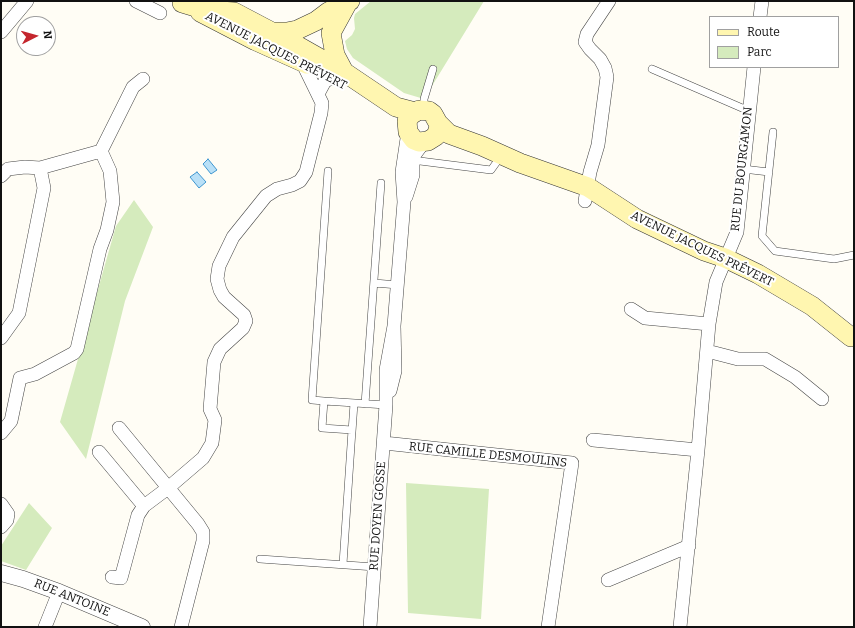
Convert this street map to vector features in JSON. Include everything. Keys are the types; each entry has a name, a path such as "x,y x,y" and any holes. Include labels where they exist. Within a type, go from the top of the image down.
{"main road":[{"name":"AVENUE JACQUES PRÉVERT","path":"181,2 205,10 234,6 306,55 320,72 338,75 468,147 545,173 700,257 723,264 853,338"},
{"name":"AVENUE JACQUES PRÉVERT","path":"181,2 239,33 306,55"},
{"path":"270,31 287,32 297,30 349,2"},
{"path":"306,55 320,46 331,33 349,2"},
{"path":"306,55 306,38 316,21"},
{"path":"331,33 338,75"},
{"name":"AVENUE JACQUES PRÉVERT","path":"501,157 586,194"}],"street":[{"path":"2,28 27,1"},
{"path":"136,1 160,13"},
{"path":"586,194 590,172 598,145 607,77 605,68 600,59 585,42 587,34 609,1"},
{"path":"760,16 762,1"},
{"path":"209,17 226,17 234,6"},
{"path":"234,6 239,33"},
{"path":"112,577 121,578 138,515 144,506 204,458 212,443 214,420 210,409 214,362 220,349 243,328 246,321 244,315 224,297 220,290 217,279 219,266 233,237 266,196 277,189 292,186 300,180 306,172 321,113 322,102 318,94 306,55"},
{"name":"RUE DU BOURGAMON","path":"680,627 689,546 709,324 716,282 737,232 754,68"},
{"path":"318,94 326,80 338,75"},
{"path":"1,176 8,169 25,167 40,168 101,151 133,86 143,79"},
{"name":"RUE DOYEN GOSSE","path":"370,627 386,405 395,371 394,326 404,202 402,172 426,125"},
{"name":"RUE DOYEN GOSSE","path":"408,159 415,154 426,125"},
{"path":"1,433 11,421 20,378 35,374 74,353 77,349 100,248 107,230 113,202 110,171 101,151"},
{"path":"1,338 19,313 44,188 40,168"},
{"path":"631,309 645,318 709,324"},
{"path":"707,351 738,359 765,359 795,378 822,399"},
{"path":"118,428 203,532 204,541 181,627"},
{"path":"592,440 698,450"},
{"name":"RUE CAMILLE DESMOULINS","path":"384,443 572,463 548,627"},
{"path":"99,452 144,506"},
{"path":"1,504 8,514 7,520 1,527"},
{"path":"608,580 689,546"},
{"name":"RUE ANTOINE","path":"1,573 59,592 142,627"},
{"path":"45,627 59,592"}],"lane":[{"path":"652,69 749,111"},
{"path":"426,125 424,99 433,70"},
{"path":"465,132 545,173"},
{"path":"773,132 762,236 774,251 834,259 854,255"},
{"path":"408,159 491,170 501,157"},
{"path":"743,169 769,172"},
{"path":"328,171 312,400 386,405"},
{"path":"365,404 380,183"},
{"path":"374,283 398,285"},
{"path":"324,401 322,428 352,430 352,432"},
{"path":"343,564 354,403"},
{"path":"260,558 375,567"}],"green space":[{"path":"371,1 484,1 424,99 404,93 353,58 347,49 345,41 352,35 355,29 355,14"},
{"path":"134,200 153,227 125,301 86,459 60,422 116,226"},
{"path":"406,483 489,489 481,619 408,613"},
{"path":"29,503 52,528 26,570 1,561 1,546"}],"water":[{"path":"208,159 217,170 211,174 203,164"},
{"path":"197,172 206,182 199,188 190,177"}]}
